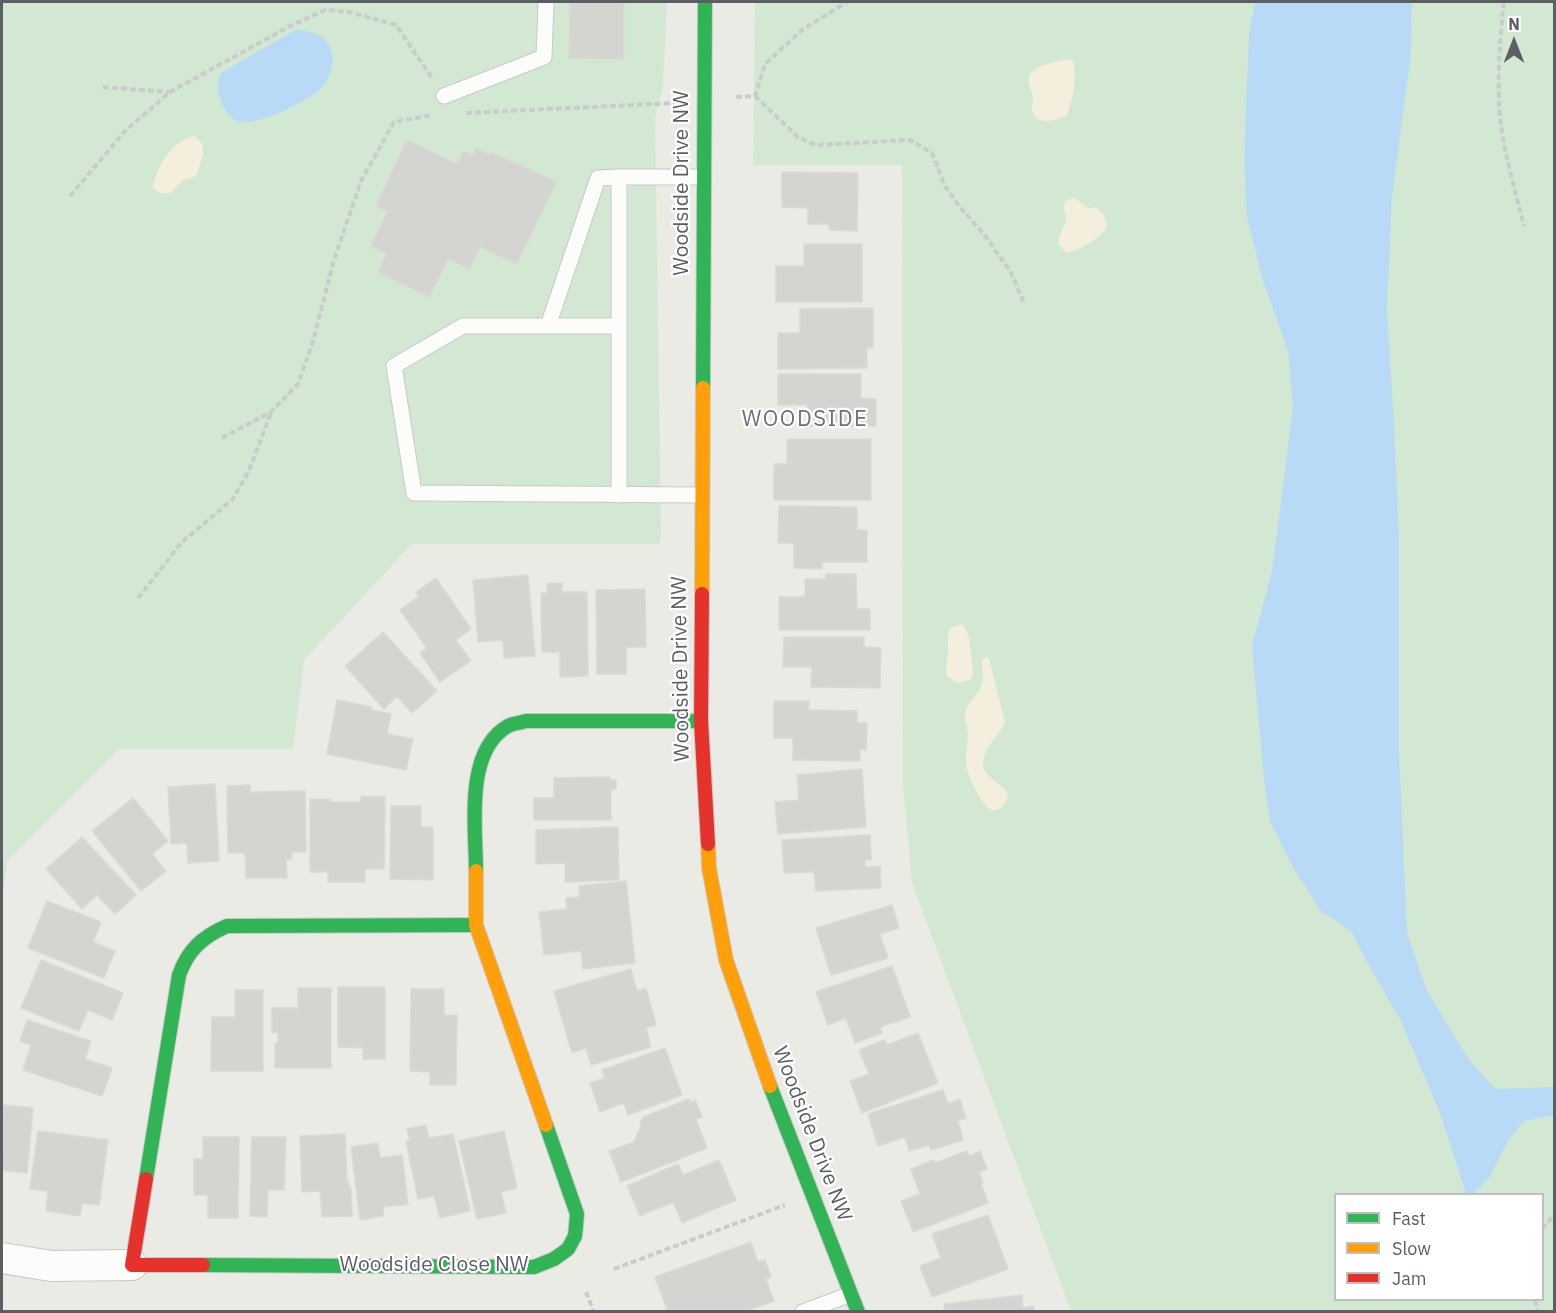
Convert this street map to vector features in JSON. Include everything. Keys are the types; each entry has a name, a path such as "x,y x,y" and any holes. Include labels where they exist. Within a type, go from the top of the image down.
{"street":[{"name":"Woodside Drive NW","path":"705,2 700,721 709,868 726,960 770,1085 858,1311"},
{"name":"Woodside Close NW","path":"2,1258 51,1266 534,1267 555,1259 570,1249 577,1230 577,1214 476,925 476,777 483,753 494,739 508,726 526,721 700,721"},
{"path":"132,1265 179,975 184,958 197,942 210,933 227,926 476,925"}],"lane":[{"path":"444,96 544,57 546,2"},
{"path":"619,177 619,495"},
{"path":"548,326 598,178 703,177"},
{"path":"619,326 463,326 394,366 414,493 701,495"},
{"path":"803,1311 851,1294"}],"path":[{"path":"754,96 765,64 802,30 847,2"},
{"path":"1504,2 1499,45 1499,105 1507,158 1524,226"},
{"path":"70,196 125,131 170,92 290,26 325,10 349,12 396,25 456,114"},
{"path":"103,87 170,92"},
{"path":"735,98 754,96 798,137 816,145 910,140 932,153 945,186 987,238 1011,273 1024,303"},
{"path":"222,438 271,412 298,384 312,345 334,260 361,181 394,122 431,115 675,102"},
{"path":"138,597 182,542 232,500 248,473 271,412"},
{"path":"614,1269 786,1205"},
{"path":"1544,1227 1554,1215"},
{"path":"586,1292 594,1311"}],"green space":[{"path":"2,2 667,2 663,85 655,118 661,536 659,544 412,544 304,660 293,749 119,749 7,861 2,903"},
{"path":"755,2 1554,2 1554,1311 1071,1311 912,883 903,784 902,165 753,165"}],"sand":[{"path":"1067,59 1073,61 1075,74 1072,97 1066,116 1050,121 1040,120 1036,118 1032,108 1030,75 1039,67"},
{"path":"195,136 203,145 203,154 197,174 184,180 170,193 160,193 153,188 162,163 180,142"},
{"path":"1075,198 1089,209 1095,207 1100,211 1107,227 1088,244 1065,252 1058,243 1066,222 1063,204"},
{"path":"963,625 969,636 973,673 971,679 958,683 947,676 948,636 954,626"},
{"path":"986,657 989,659 1005,723 987,750 983,764 985,771 1003,787 1008,795 1003,806 997,810 986,806 977,792 966,761 968,733 965,714 981,687 982,660"}],"water":[{"path":"1255,2 1412,2 1411,53 1392,197 1387,310 1399,540 1399,750 1407,933 1427,991 1469,1060 1496,1089 1554,1087 1554,1115 1525,1121 1509,1139 1489,1178 1474,1193 1466,1193 1440,1113 1400,1019 1351,931 1321,911 1294,869 1270,822 1252,646 1272,571 1293,407 1288,351 1262,278 1247,216 1244,159 1249,33"},
{"path":"297,29 317,34 328,44 332,65 323,86 303,101 259,120 241,122 232,118 224,107 219,92 218,84 221,73"}],"building":[{"path":"570,2 624,2 624,59 569,58"},
{"path":"407,140 457,164 463,151 473,155 476,148 490,155 491,152 556,182 517,264 480,247 469,269 448,259 429,297 378,272 387,254 371,246 388,211 376,206"},
{"path":"782,172 858,173 857,231 829,230 829,224 808,224 808,208 782,207"},
{"path":"804,244 862,244 862,302 776,302 776,266 804,266"},
{"path":"873,308 873,348 867,348 867,368 778,369 778,333 800,333 800,309"},
{"path":"778,374 861,374 861,398 876,399 876,426 807,426 807,405 778,405"},
{"path":"787,439 871,439 871,500 774,500 774,464 787,464"},
{"path":"779,506 857,507 857,530 867,530 867,562 822,562 822,569 794,568 794,543 778,543"},
{"path":"826,574 856,574 857,609 870,609 870,630 779,630 779,597 805,597 805,579 826,579"},
{"path":"528,575 535,656 504,658 503,640 478,642 473,580"},
{"path":"436,578 471,629 456,640 471,661 440,682 420,653 427,648 400,610 419,596 416,592"},
{"path":"547,583 562,583 562,592 587,592 588,676 560,677 560,652 542,652 541,593 547,593"},
{"path":"645,589 646,647 626,647 626,674 597,674 596,590"},
{"path":"383,632 437,691 412,713 397,696 384,709 345,666"},
{"path":"784,637 864,637 864,647 881,648 880,688 811,687 812,667 783,667"},
{"path":"337,700 372,707 372,710 391,714 387,734 413,739 406,770 327,754"},
{"path":"774,701 809,701 809,710 857,711 857,723 867,723 866,750 860,749 860,761 793,760 793,738 774,738"},
{"path":"862,769 866,827 778,834 775,802 799,800 797,775"},
{"path":"610,777 610,780 616,780 616,789 611,789 611,820 534,820 534,798 554,798 554,778"},
{"path":"215,784 219,861 188,863 187,843 171,844 168,787"},
{"path":"250,785 250,792 305,791 306,852 292,852 292,859 286,859 287,878 246,878 245,853 228,853 227,786"},
{"path":"361,796 385,797 384,869 365,869 365,882 328,882 328,872 310,872 310,799 330,799 330,802 361,802"},
{"path":"133,798 168,841 152,854 166,871 141,891 92,831"},
{"path":"391,806 421,806 421,827 433,827 433,880 390,879"},
{"path":"618,827 619,880 565,882 565,863 536,864 536,830"},
{"path":"870,835 871,860 865,860 865,867 880,866 881,888 816,891 814,872 784,873 782,840"},
{"path":"82,837 136,895 115,914 97,895 82,909 46,869"},
{"path":"626,881 635,963 583,969 581,951 544,955 539,912 567,909 566,898 580,897 579,886"},
{"path":"47,901 101,922 93,942 115,951 104,978 28,948"},
{"path":"892,905 899,928 880,934 888,958 831,975 816,928"},
{"path":"41,960 123,993 112,1020 88,1010 79,1031 21,1008"},
{"path":"892,966 910,1017 880,1027 882,1033 855,1043 846,1018 828,1025 816,992"},
{"path":"631,969 637,991 646,988 656,1025 646,1028 651,1047 591,1065 586,1048 572,1053 554,991"},
{"path":"338,987 385,987 385,1059 363,1059 363,1048 338,1047"},
{"path":"298,988 331,988 331,1068 275,1068 275,1043 278,1043 278,1033 272,1033 272,1008 298,1008"},
{"path":"411,989 444,989 444,1015 457,1015 456,1085 430,1085 430,1072 410,1071"},
{"path":"235,990 263,990 263,1071 211,1071 212,1017 235,1017"},
{"path":"27,1020 91,1041 85,1059 112,1068 102,1096 23,1070 31,1045 20,1041"},
{"path":"918,1033 938,1083 862,1113 850,1081 869,1074 859,1050 885,1040 887,1045"},
{"path":"665,1048 682,1095 628,1115 624,1103 600,1112 590,1083 605,1078 602,1070"},
{"path":"943,1090 948,1104 960,1099 966,1118 958,1121 963,1140 931,1150 929,1145 909,1151 905,1137 878,1146 868,1114"},
{"path":"689,1099 690,1102 695,1100 702,1117 696,1119 707,1148 621,1182 609,1151 634,1142 643,1117"},
{"path":"3,1105 33,1108 27,1173 2,1170"},
{"path":"426,1125 429,1138 453,1134 470,1211 440,1218 434,1196 418,1199 406,1141 410,1140 407,1129"},
{"path":"38,1131 108,1140 99,1205 82,1203 80,1216 46,1211 48,1191 30,1189"},
{"path":"504,1131 517,1188 501,1192 506,1213 477,1219 459,1141"},
{"path":"345,1134 347,1182 351,1187 352,1216 322,1217 320,1191 302,1192 300,1136"},
{"path":"203,1137 239,1137 238,1218 208,1218 208,1195 194,1195 194,1159 203,1159"},
{"path":"252,1137 286,1137 284,1190 268,1190 267,1217 250,1216"},
{"path":"378,1143 380,1158 402,1155 408,1204 383,1207 384,1216 360,1220 351,1147"},
{"path":"967,1151 969,1156 980,1151 987,1169 979,1172 988,1203 913,1232 901,1201 920,1194 911,1169"},
{"path":"719,1160 736,1200 682,1223 673,1202 640,1216 627,1186 678,1164 683,1175"},
{"path":"988,1215 1008,1269 932,1297 920,1266 941,1258 932,1234"},
{"path":"751,1242 758,1262 765,1260 771,1277 766,1279 774,1301 744,1312 668,1312 655,1277"},
{"path":"1022,1295 1023,1308 1034,1306 1034,1312 945,1312 944,1304"}],"traffic: fast":[{"path":"703,388 705,2"},
{"path":"476,871 475,792 479,772 484,753 494,738 508,726 526,721 701,721"},
{"path":"146,1179 179,975 187,958 203,940 227,926 476,925"},
{"path":"770,1086 858,1312"},
{"path":"203,1265 534,1267 554,1259 568,1249 575,1236 577,1214 546,1125"}],"traffic: slow":[{"path":"702,594 703,388"},
{"path":"708,844 709,868 726,960 770,1086"},
{"path":"476,871 476,925 546,1125"}],"traffic: jam":[{"path":"702,594 701,721 708,844"},
{"path":"146,1179 132,1265 203,1265"}],"district":[{"name":"WOODSIDE","path":"805,420"}]}
